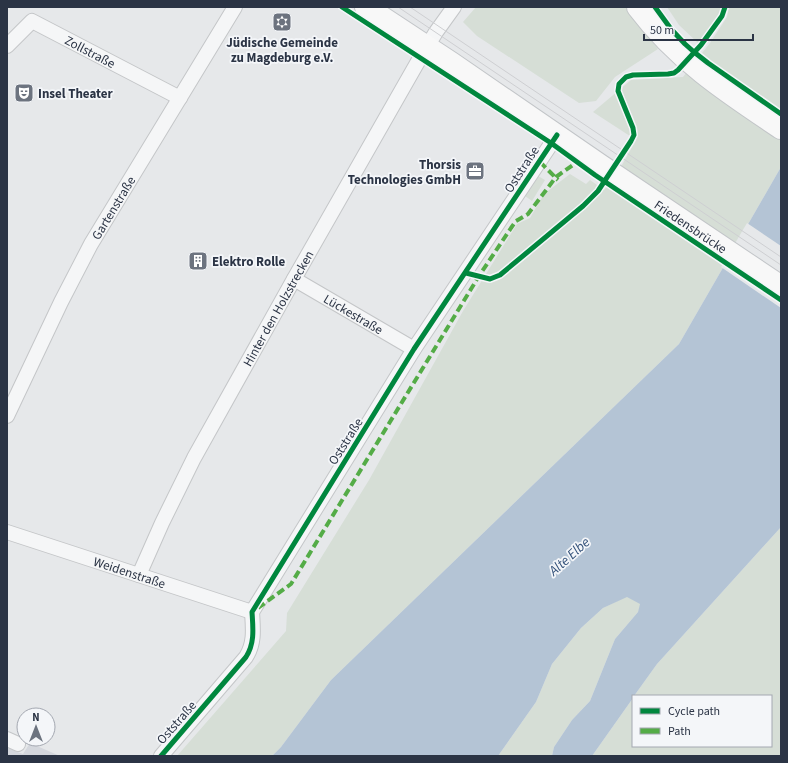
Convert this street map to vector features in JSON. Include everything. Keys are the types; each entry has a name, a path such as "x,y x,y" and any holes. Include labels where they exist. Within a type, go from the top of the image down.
{"main road":[{"name":"Friedensbrücke","path":"366,7 781,287"},
{"path":"638,7 677,52 726,91 781,128"}],"street":[{"name":"Gartenstraße","path":"7,416 61,302 91,244 235,7"},
{"name":"Hinter den Holzstrecken","path":"139,575 186,473 294,279 427,47 454,7"},
{"name":"Zollstraße","path":"7,46 32,21 180,98"},
{"name":"Oststraße","path":"161,756 248,654 252,646 253,639 252,612 414,349 557,135"},
{"name":"Lückestraße","path":"294,279 414,349"},
{"name":"Weidenstraße","path":"7,532 252,612"}],"shaded area":[{"path":"476,7 627,7 635,20 658,49 615,77 596,101 579,103 477,36 463,22"},
{"path":"667,7 721,7 720,13 698,43 679,25"},
{"path":"729,7 781,7 781,167 679,344 331,680 281,747 272,756 177,756 286,631 287,613 369,480 463,311 517,224 530,218 544,194 570,174 586,184 590,180 604,190 613,181 636,140 593,112 631,80 683,77 710,43 727,17"},
{"path":"538,176 545,180 532,201 525,196"},
{"path":"781,527 781,756 592,756 632,699 632,747 772,747 772,695 635,695 657,664"},
{"path":"627,596 641,604 638,612 615,639 590,701 572,720 554,747 552,756 498,756 536,702 552,664 581,628 603,608"},
{"path":"27,747 39,747 60,756 7,756 7,748 23,754"}],"water":[{"name":"Alte Elbe","path":"781,167 781,527 657,664 635,695 632,695 632,699 592,756 552,756 554,747 572,720 590,701 615,639 638,612 640,604 627,597 603,608 581,628 552,664 536,702 498,756 272,756 281,747 331,680 679,344"}],"pier":[{"path":"747,223 781,246 781,308 721,267"}],"tram line":[{"path":"398,7 781,265"},
{"path":"410,7 781,257"}],"marked path":[{"path":"540,162 558,180"},
{"path":"258,608 291,584 479,276 516,221 528,214 556,177 577,162"}],"cycle path":[{"path":"342,7 551,143 595,175 781,300"},
{"path":"655,7 671,29 694,52 781,114"},
{"path":"466,273 490,279 500,275 583,206 598,191 634,135 633,128 618,91 619,84 626,77 633,75 674,73 701,45 722,16 725,7"},
{"path":"161,756 246,657 252,641 252,612 414,349 557,135"}],"place":[{"name":"Jüdische Gemeinde zu Magdeburg e.V.","path":"282,22"},
{"name":"Insel Theater","path":"24,93"},
{"name":"Thorsis Technologies GmbH","path":"475,171"},
{"name":"Elektro Rolle","path":"198,261"}]}
